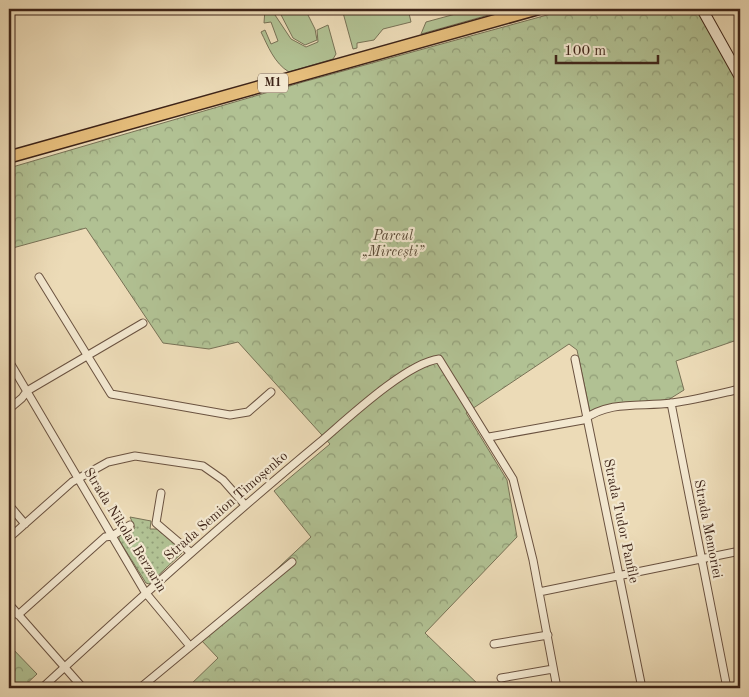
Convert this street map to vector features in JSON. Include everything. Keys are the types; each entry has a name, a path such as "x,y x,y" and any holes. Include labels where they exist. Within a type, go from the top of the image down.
{"highway":[{"name":"M1","path":"9,157 537,9"}],"main road":[{"path":"702,9 740,77"}],"street":[{"path":"39,277 86,357 111,394 230,415 248,412 271,392"},
{"path":"9,409 27,391 144,323"},
{"name":"Strada Semion Timoșenko","path":"42,688 190,552 368,401 422,363 439,359 489,437"},
{"name":"Strada Tudor Panfile","path":"575,359 642,688"},
{"name":"Strada Nikolai Berzarin","path":"9,361 146,592 190,645"},
{"path":"557,688 539,592 513,479 489,437 583,420 604,409 624,405 672,404 740,389"},
{"name":"Strada Memoriei","path":"672,404 727,688"},
{"path":"9,538 72,482 79,480 113,460 135,456 203,466 223,480 245,505"},
{"path":"161,493 156,524 165,529 190,552"},
{"path":"9,505 25,524"},
{"path":"18,615 105,537 112,536 130,525"},
{"path":"539,592 740,551"},
{"path":"140,688 292,562"},
{"path":"9,604 83,688"},
{"path":"494,644 548,635"},
{"path":"501,678 553,669"}],"green space":[{"path":"265,9 271,9 291,39 306,47 318,42 317,30 328,25 336,54 333,59 289,72 279,64 272,54 261,32 265,30 271,44 278,41 271,22 264,23"},
{"path":"278,9 305,9 315,29 317,40 305,45 293,38"},
{"path":"342,9 408,9 411,22 383,29 374,40 357,43 357,48 353,49"},
{"path":"474,9 510,9 421,34 426,22"},
{"name":"Parcul „Mircești”","path":"569,9 698,9 740,84 740,339 676,361 684,390 668,400 636,402 590,412 577,350 569,344 466,413 507,480 517,537 425,633 482,688 187,688 218,658 201,640 311,537 274,491 330,444 238,342 209,349 163,343 86,228 9,249 9,168 303,82"},
{"path":"130,517 151,521 150,529 157,529 161,533 166,533 181,547 182,553 149,584 146,583 119,540 119,536 135,528"},
{"path":"9,645 37,674 22,688 9,688"}]}
